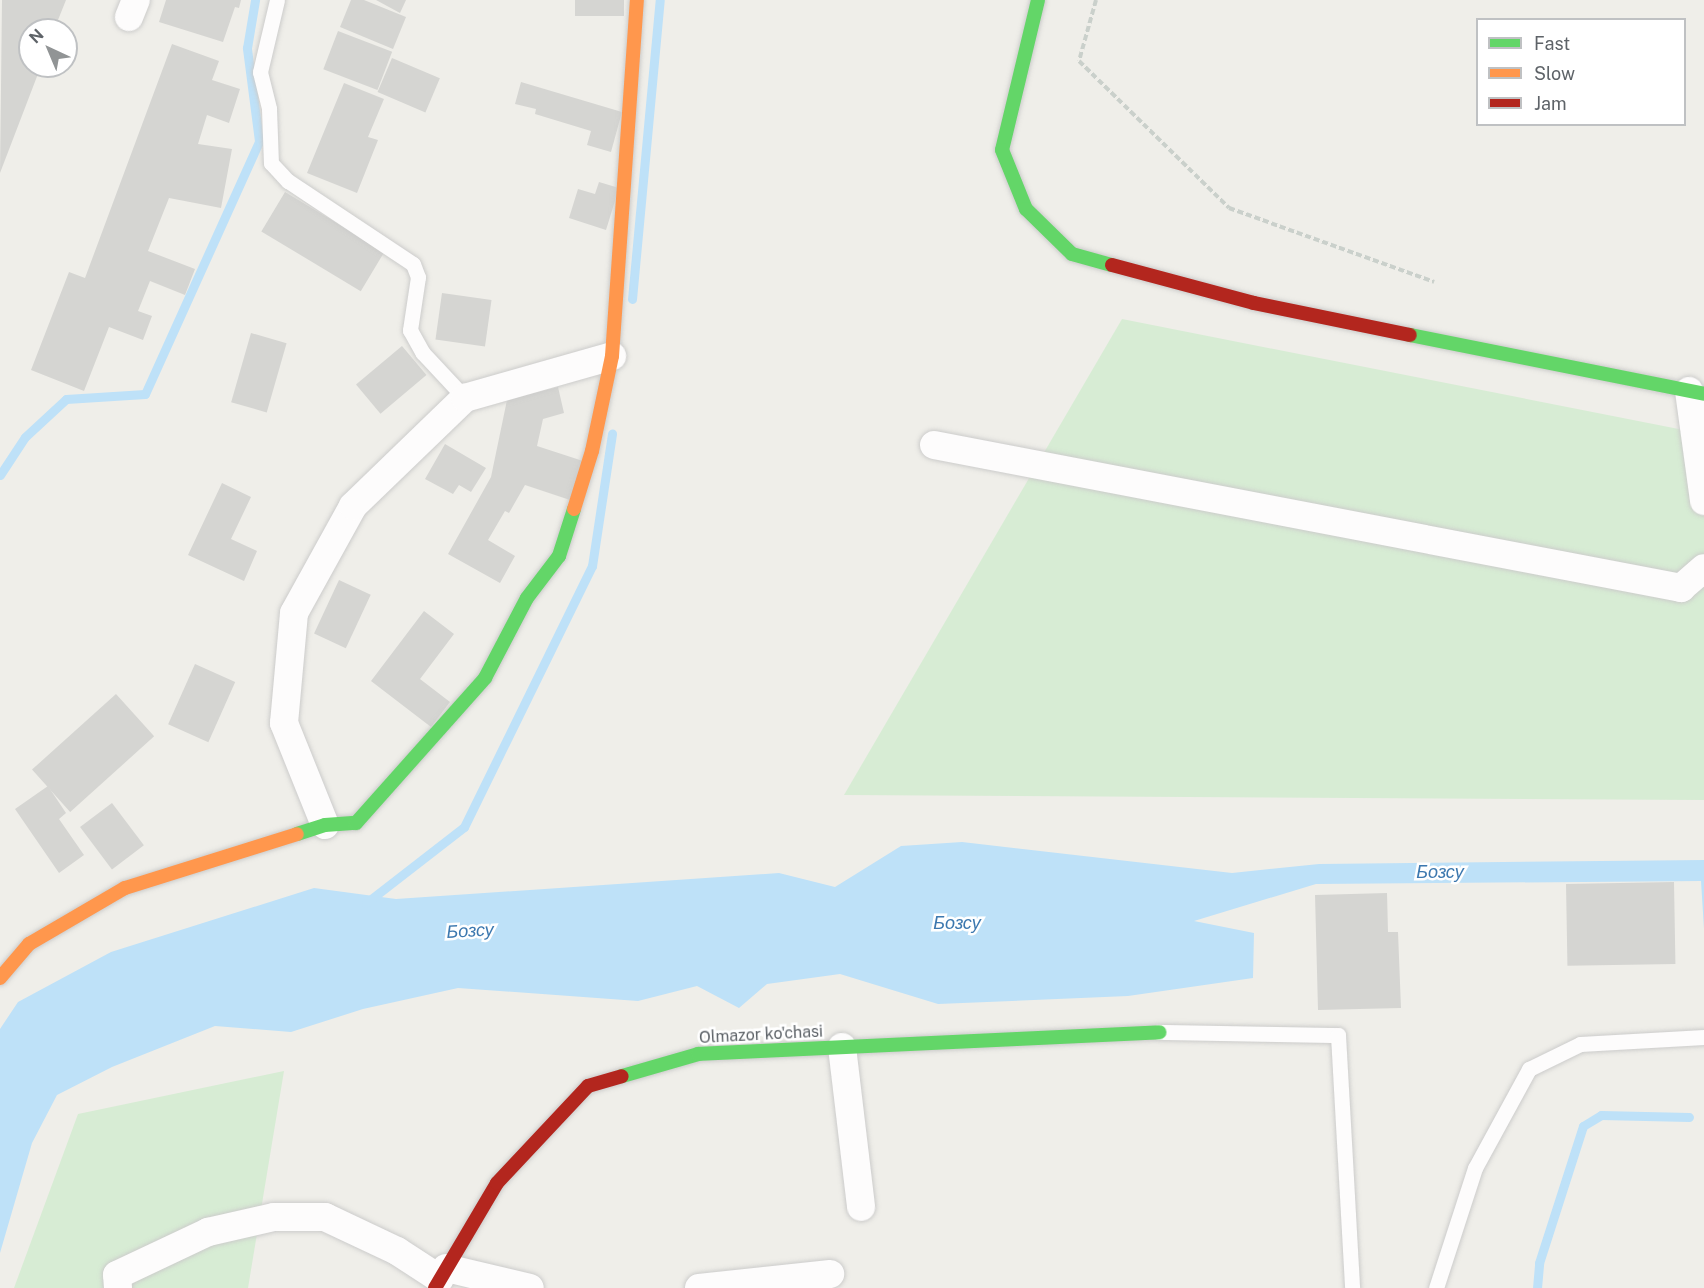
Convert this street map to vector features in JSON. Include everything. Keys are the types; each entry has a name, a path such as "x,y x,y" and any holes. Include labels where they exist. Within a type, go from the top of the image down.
{"street":[{"path":"0,978 29,944 125,888 325,825 356,823 485,678 527,598 559,556 592,452 612,356 637,0"},
{"path":"1038,0 1002,150 1026,209 1072,254 1254,303 1697,392 1704,501"},
{"path":"325,825 284,723 294,613 354,506 465,398 612,356"},
{"path":"934,445 1682,588 1704,568"},
{"name":"Olmazor ko'chasi","path":"440,1278 497,1183 588,1086 698,1054 1159,1032"},
{"path":"842,1047 861,1207"},
{"path":"118,1288 117,1275 208,1232 274,1217 325,1217 397,1251 440,1278 530,1288"},
{"path":"699,1288 830,1274"}],"lane":[{"path":"277,0 260,72 269,109 271,162 288,181 413,264 418,277 410,330 423,353 465,398"},
{"path":"1159,1032 1338,1035 1352,1288"},
{"path":"1436,1288 1475,1168 1529,1069 1580,1044 1704,1037"}],"path":[{"path":"1096,0 1079,61 1229,208 1434,282"}],"green space":[{"path":"1122,319 1704,434 1704,800 844,795"},
{"path":"284,1071 248,1288 14,1288 78,1114"}],"water":[{"name":"Бозсу","path":"962,842 1232,873 1319,864 1704,860 1704,929 1701,881 1316,884 1194,921 1254,933 1253,978 1128,996 938,1004 840,974 767,984 739,1008 697,986 638,1001 458,988 363,1009 291,1032 215,1026 112,1067 57,1095 32,1143 0,1253 0,1029 18,1002 111,952 314,888 396,899 779,873 835,887 901,846"}],"building":[{"path":"2,0 66,0 59,18 18,18 18,78 36,78 0,173"},
{"path":"166,0 241,0 239,8 235,7 223,42 159,22"},
{"path":"351,0 364,0 406,17 393,49 340,27"},
{"path":"376,0 406,0 400,13"},
{"path":"575,0 624,0 624,16 575,16"},
{"path":"338,31 392,52 377,90 323,69"},
{"path":"172,44 219,61 212,80 240,89 229,123 207,115 198,144 232,149 221,208 169,198 148,251 195,269 185,295 150,281 138,311 152,316 143,340 109,327 84,391 31,370 69,272 85,278"},
{"path":"392,58 440,78 425,112 378,92"},
{"path":"521,82 622,112 611,152 587,145 591,131 535,114 536,109 515,104"},
{"path":"344,83 384,99 368,137 378,140 357,193 307,173"},
{"path":"599,182 619,188 606,230 569,218 578,189 595,194"},
{"path":"285,192 384,252 361,291 261,231"},
{"path":"442,293 492,300 485,347 435,340"},
{"path":"251,333 287,343 267,412 231,402"},
{"path":"402,346 426,375 380,414 356,385"},
{"path":"558,387 564,413 543,419 537,446 583,461 570,500 525,485 509,513 505,511 488,540 515,556 500,583 448,554 491,477 507,400"},
{"path":"445,444 486,468 471,492 459,485 453,494 425,479"},
{"path":"222,483 251,497 231,539 257,551 244,581 188,555"},
{"path":"339,580 371,595 346,648 314,633"},
{"path":"424,611 454,634 420,679 450,702 431,727 371,681"},
{"path":"195,664 235,682 208,742 168,724"},
{"path":"116,694 154,736 70,812 32,770"},
{"path":"48,786 66,813 59,819 84,855 59,873 15,809"},
{"path":"112,803 144,845 112,869 80,827"},
{"path":"1674,882 1675,964 1567,966 1566,884"},
{"path":"1387,893 1388,932 1398,932 1401,1008 1318,1010 1315,895"}],"waterway":[{"path":"0,475 25,437 66,399 145,394 259,141 247,48 255,0"},
{"path":"632,299 660,0"},
{"path":"366,903 464,827 592,566 612,434"},
{"path":"1537,1288 1539,1263 1583,1126 1601,1115 1689,1117"}],"traffic: fast":[{"path":"1038,0 1002,150 1026,209 1072,254 1112,265"},
{"path":"1410,335 1704,394"},
{"path":"297,834 325,825 356,823 485,678 527,598 559,556 574,509"},
{"path":"622,1076 698,1054 1159,1032"}],"traffic: slow":[{"path":"574,509 592,451 612,356 637,0"},
{"path":"0,978 29,944 125,888 297,834"}],"traffic: jam":[{"path":"1112,265 1254,303 1410,335"},
{"path":"435,1288 497,1183 588,1086 622,1076"}]}
